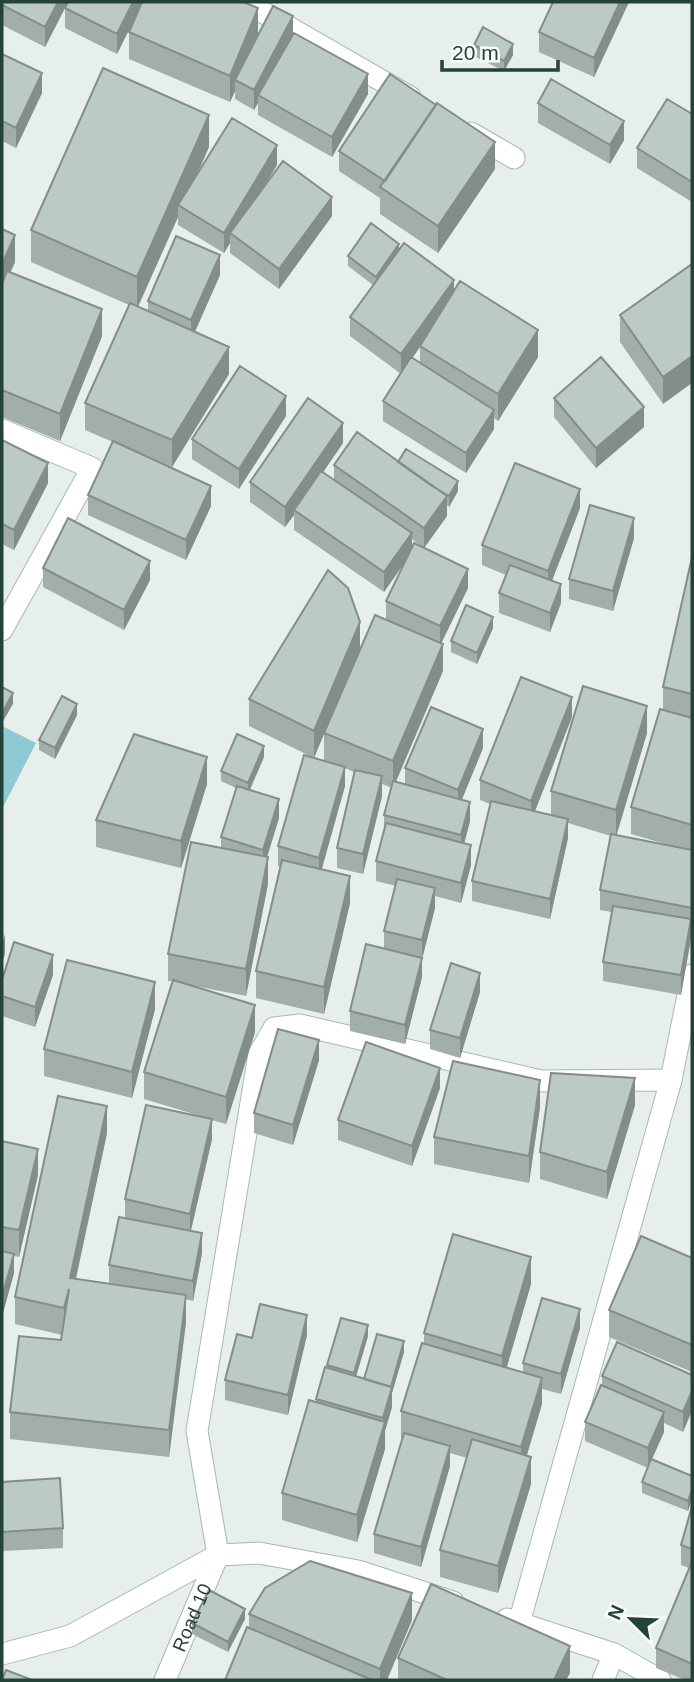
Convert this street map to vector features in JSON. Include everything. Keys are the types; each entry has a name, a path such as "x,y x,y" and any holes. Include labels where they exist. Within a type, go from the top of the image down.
{"street":[{"path":"245,2 433,110"},
{"path":"456,124 514,158"},
{"path":"2,430 92,468 2,630"},
{"path":"519,1623 671,1080 692,975"},
{"path":"219,1555 197,1431 259,1054 274,1028 300,1025 541,1081 671,1080"},
{"path":"2,1654 70,1636 219,1555 259,1553 358,1571 614,1654 660,1680"},
{"name":"Road 10","path":"165,1680 219,1555"},
{"path":"603,1680 614,1654"}],"water":[{"path":"2,726 36,743 2,809"}],"building":[{"path":"2,2 58,2 45,27 2,5"},
{"path":"68,2 133,2 117,34 65,8"},
{"path":"142,2 243,2 258,8 230,76 129,32"},
{"path":"553,2 620,2 594,58 539,32"},
{"path":"273,6 293,16 254,90 235,80"},
{"path":"483,27 513,44 504,61 474,45"},
{"path":"294,33 368,74 332,137 258,95"},
{"path":"2,54 42,73 16,128 2,121"},
{"path":"103,68 209,115 137,277 31,230"},
{"path":"390,74 436,105 385,181 339,151"},
{"path":"551,79 624,121 610,145 538,103"},
{"path":"667,99 692,114 692,182 637,148"},
{"path":"437,103 495,142 438,226 380,187"},
{"path":"232,118 277,145 224,233 178,205"},
{"path":"283,161 332,197 279,269 230,233"},
{"path":"371,223 399,244 376,277 348,256"},
{"path":"2,229 15,235 2,264"},
{"path":"176,236 220,255 191,320 148,301"},
{"path":"404,243 454,280 401,354 350,317"},
{"path":"692,264 692,356 663,377 620,315"},
{"path":"7,271 102,309 60,414 2,390 2,284"},
{"path":"460,281 538,330 498,394 420,346"},
{"path":"130,303 229,347 172,440 85,403"},
{"path":"411,357 494,410 466,453 383,401"},
{"path":"601,357 644,407 596,448 554,398"},
{"path":"240,366 286,396 239,469 192,439"},
{"path":"308,398 343,423 285,507 250,482"},
{"path":"357,432 447,496 424,528 334,465"},
{"path":"2,440 48,463 14,530 2,524"},
{"path":"113,441 211,486 186,540 88,495"},
{"path":"406,449 458,481 449,496 398,462"},
{"path":"515,463 580,489 548,571 482,545"},
{"path":"321,471 412,533 384,572 294,510"},
{"path":"590,505 634,518 613,591 569,579"},
{"path":"68,518 150,561 124,610 43,568"},
{"path":"414,543 468,569 440,626 386,601"},
{"path":"692,557 692,694 663,687"},
{"path":"510,565 561,584 550,613 499,593"},
{"path":"328,570 348,588 360,622 314,731 249,699"},
{"path":"466,605 493,617 477,653 451,641"},
{"path":"375,615 443,644 393,761 324,733"},
{"path":"521,677 572,697 531,801 480,780"},
{"path":"583,686 647,706 616,810 551,791"},
{"path":"2,687 13,693 2,713"},
{"path":"62,696 77,704 55,748 39,740"},
{"path":"431,707 483,729 458,790 405,768"},
{"path":"660,709 692,718 692,825 631,807"},
{"path":"134,734 207,757 181,841 96,820"},
{"path":"237,734 264,746 248,783 221,771"},
{"path":"304,755 345,767 319,858 278,846"},
{"path":"355,770 382,776 363,854 337,848"},
{"path":"393,781 470,802 461,835 384,815"},
{"path":"237,786 279,799 263,850 221,837"},
{"path":"491,801 568,819 550,899 472,881"},
{"path":"386,823 471,845 461,883 376,861"},
{"path":"611,834 692,850 692,908 600,890"},
{"path":"191,842 268,857 246,969 168,954"},
{"path":"282,860 350,876 324,987 256,971"},
{"path":"397,879 435,888 422,940 384,931"},
{"path":"613,906 691,919 681,975 603,962"},
{"path":"14,942 53,955 35,1007 2,996 2,980"},
{"path":"366,944 422,958 405,1025 350,1011"},
{"path":"67,960 155,982 132,1072 44,1049"},
{"path":"451,963 480,973 460,1038 430,1030"},
{"path":"173,980 255,1005 226,1097 144,1072"},
{"path":"278,1029 319,1040 293,1125 254,1113"},
{"path":"366,1042 440,1068 412,1146 338,1120"},
{"path":"453,1061 540,1080 529,1156 434,1137"},
{"path":"551,1073 635,1078 607,1172 540,1152"},
{"path":"58,1096 107,1106 70,1278 186,1295 169,1430 10,1412 19,1336 61,1340 69,1289 64,1308 15,1297"},
{"path":"146,1105 212,1119 190,1214 125,1199"},
{"path":"2,1141 38,1149 19,1230 2,1227"},
{"path":"119,1217 202,1233 193,1281 109,1265"},
{"path":"453,1234 531,1257 502,1356 424,1333"},
{"path":"641,1236 692,1258 692,1345 609,1310"},
{"path":"2,1251 14,1254 2,1297"},
{"path":"542,1298 580,1309 561,1374 523,1363"},
{"path":"260,1304 307,1315 288,1395 225,1380 237,1334 252,1338"},
{"path":"341,1318 368,1325 354,1373 327,1365"},
{"path":"377,1334 404,1341 391,1387 364,1379"},
{"path":"617,1342 692,1375 692,1391 683,1412 602,1376"},
{"path":"422,1343 542,1378 521,1447 401,1411"},
{"path":"325,1367 392,1387 383,1418 316,1399"},
{"path":"601,1385 664,1412 648,1448 585,1422"},
{"path":"309,1400 385,1422 357,1515 282,1493"},
{"path":"404,1433 450,1446 421,1547 374,1534"},
{"path":"472,1439 531,1457 498,1566 440,1550"},
{"path":"651,1459 692,1476 688,1501 642,1482"},
{"path":"60,1478 63,1528 2,1532 2,1482"},
{"path":"692,1506 692,1549 681,1545"},
{"path":"310,1561 412,1593 380,1669 249,1614 265,1588"},
{"path":"692,1564 692,1664 656,1648"},
{"path":"431,1584 570,1646 554,1680 447,1680 398,1658"},
{"path":"209,1590 245,1609 228,1642 192,1623"},
{"path":"247,1627 372,1680 225,1680"},
{"path":"6,1670 32,1680 2,1680"}]}
